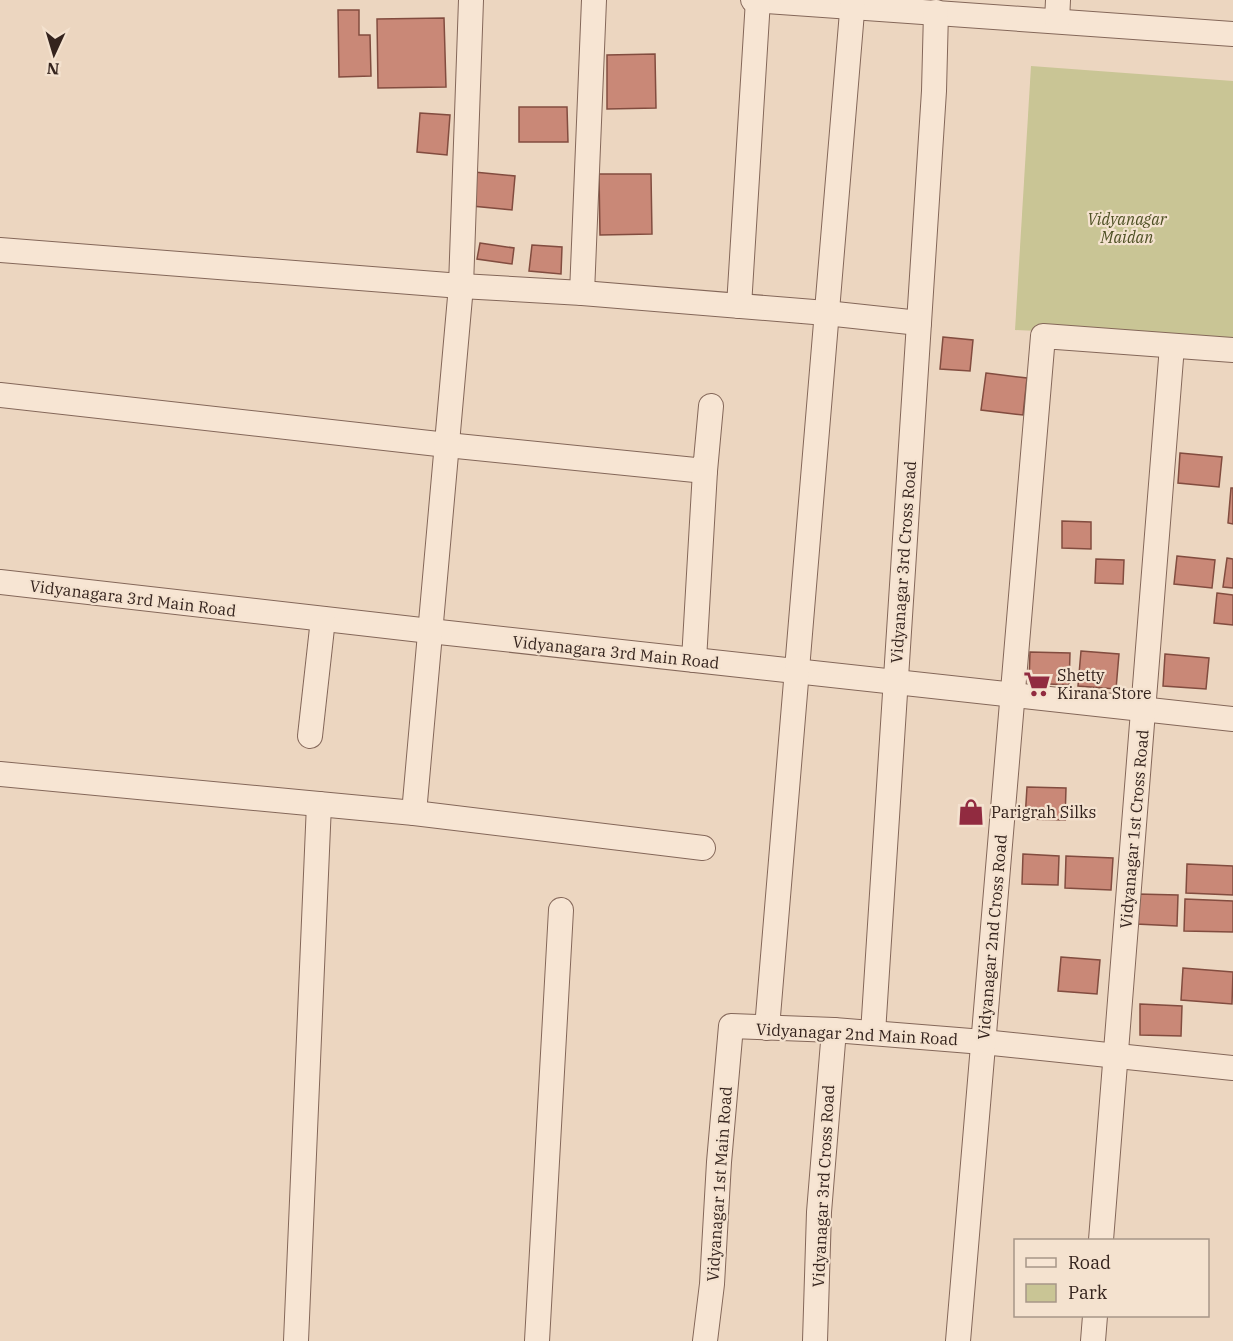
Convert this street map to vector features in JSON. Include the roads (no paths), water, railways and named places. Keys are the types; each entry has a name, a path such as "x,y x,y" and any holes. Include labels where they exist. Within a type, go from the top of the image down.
{"street":[{"path":"414,813 461,286 471,0"},
{"path":"582,293 594,0"},
{"path":"753,0 853,4 936,12 1057,11 1233,34"},
{"path":"739,306 758,0"},
{"path":"767,1028 853,4"},
{"name":"Vidyanagar 3rd Cross Road","path":"873,1034 934,91 936,12"},
{"path":"0,250 461,286 582,293 919,322"},
{"name":"Vidyanagar 2nd Cross Road","path":"958,1341 1043,336 1172,346"},
{"path":"1172,346 1233,350"},
{"name":"Vidyanagar 1st Cross Road","path":"1101,1239 1172,346"},
{"path":"0,395 447,445 705,471"},
{"path":"694,660 711,406"},
{"name":"Vidyanagara 3rd Main Road","path":"0,582 1233,719"},
{"path":"310,736 323,619"},
{"path":"0,774 414,813 703,848"},
{"path":"296,1341 320,804"},
{"path":"537,1341 561,910"},
{"name":"Vidyanagar 2nd Main Road","path":"730,1026 834,1030 983,1042 1233,1068"},
{"name":"Vidyanagar 1st Main Road","path":"705,1341 712,1284 730,1026"},
{"name":"Vidyanagar 3rd Cross Road","path":"815,1341 819,1212 834,1030"},
{"path":"1093,1341 1095,1317"}],"place":[{"name":"Shetty Kirana Store","path":"1037,684"},
{"name":"Parigrah Silks","path":"971,812"}],"park label":[{"name":"Vidyanagar Maidan","path":"1127,228"}]}
